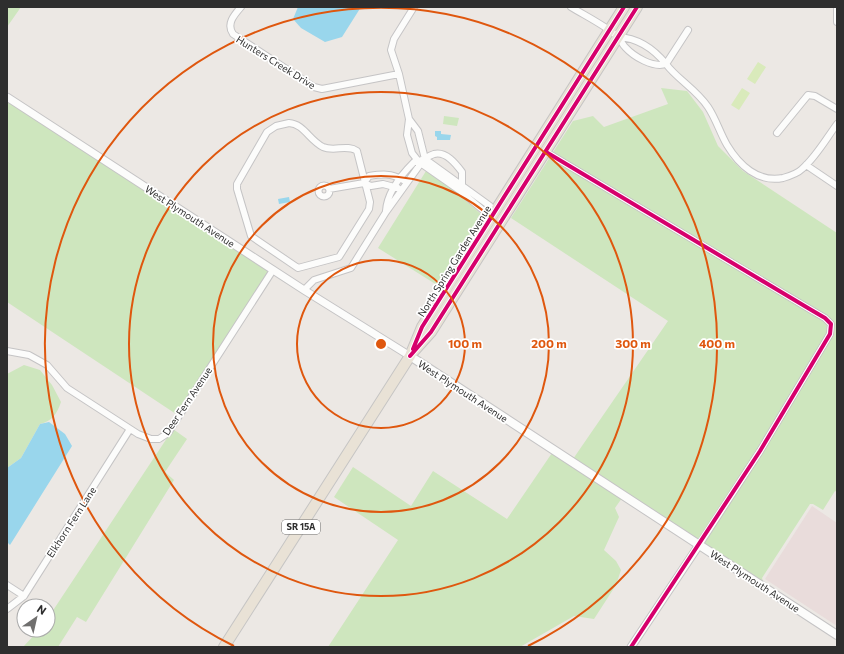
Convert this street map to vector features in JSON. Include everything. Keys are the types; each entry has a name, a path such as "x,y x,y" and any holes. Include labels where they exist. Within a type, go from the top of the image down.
{"highway":[{"name":"North Spring Garden Avenue","path":"410,356 422,327 624,7"},
{"name":"North Spring Garden Avenue","path":"224,647 410,356 431,332 637,7"},
{"path":"502,199 500,214 502,220"},
{"path":"491,217 495,221 493,234"}],"main road":[{"name":"West Plymouth Avenue","path":"410,356 837,635"}],"street":[{"name":"Hunters Creek Drive","path":"241,7 230,23 230,31 232,34 318,89 322,90 399,74"},
{"path":"414,7 394,39 391,50 399,74 409,119 407,135 412,153 419,162 490,206 491,217"},
{"path":"571,7 618,37 641,41 662,58 666,64 694,90 708,107 727,146 742,166 748,171 762,177 776,179 792,176 802,170 837,124"},
{"path":"837,9 837,22"},
{"path":"618,37 624,47 643,60 660,66 666,64 688,30"},
{"path":"643,60 650,48"},
{"path":"777,133 808,95 815,96 837,109"},
{"name":"West Plymouth Avenue","path":"7,98 304,290 410,356"},
{"path":"409,119 418,131 426,159 461,188"},
{"path":"289,123 301,127 308,137 324,147 348,148 356,151 364,183 370,202 369,209 340,257 298,268 251,236 236,189 237,184 267,132 276,126 289,123"},
{"path":"410,147 421,144"},
{"path":"546,152 825,318 831,324 830,334 760,451 631,647"},
{"path":"419,162 435,154 446,156 462,172 461,188"},
{"path":"386,212 387,201 395,186 419,166 419,162"},
{"path":"806,165 837,186"},
{"path":"364,183 369,176 388,174 404,180"},
{"path":"386,185 388,174"},
{"path":"304,290 314,280 351,268 401,190 404,180"},
{"path":"329,189 364,183 372,186 395,186 401,190"},
{"name":"Deer Fern Avenue","path":"7,351 29,355 47,364 67,388 130,429 151,439 159,439 168,433 273,270"},
{"name":"Elkhorn Fern Lane","path":"7,609 24,596 130,429"},
{"path":"7,585 24,596"}],"shaded area":[{"path":"812,506 837,523 837,626 765,579"}],"green space":[{"path":"7,7 21,7 7,27"},
{"path":"758,62 766,67 755,84 747,79"},
{"path":"661,88 687,91 703,112 718,146 743,171 837,233 837,492 835,491 823,510 813,504 810,504 762,578 763,581 772,587 771,588 573,459 668,321 511,218 573,121 593,116 604,127 668,104"},
{"path":"742,88 750,93 739,110 731,105"},
{"path":"7,101 269,271 176,414 7,302"},
{"path":"444,116 459,118 457,126 443,124"},
{"path":"426,171 457,193 482,215 437,285 378,248"},
{"path":"24,365 40,370 52,385 61,402 54,416 48,421 40,424 21,458 7,468 7,374"},
{"path":"173,429 187,439 165,472 174,480 86,622 77,617 58,647 23,647 31,638 56,638 56,606"},
{"path":"552,453 622,498 615,508 619,517 604,550 616,561 621,570 616,585 594,619 574,616 520,647 328,647 398,540 334,497 353,467 411,506 433,471 507,519"}],"water":[{"path":"298,7 361,7 342,37 325,42 301,28 293,19"},
{"path":"435,131 441,131 441,134 451,135 450,140 437,140"},
{"path":"289,197 290,202 279,204 278,199"},
{"path":"49,422 65,434 72,446 10,545 7,542 7,468 21,458 40,424"}],"cycle path":[{"path":"413,349 422,327 624,7"},
{"path":"410,356 431,332 637,7"},
{"path":"546,152 825,318 831,324 830,334 760,451 631,647"}]}
